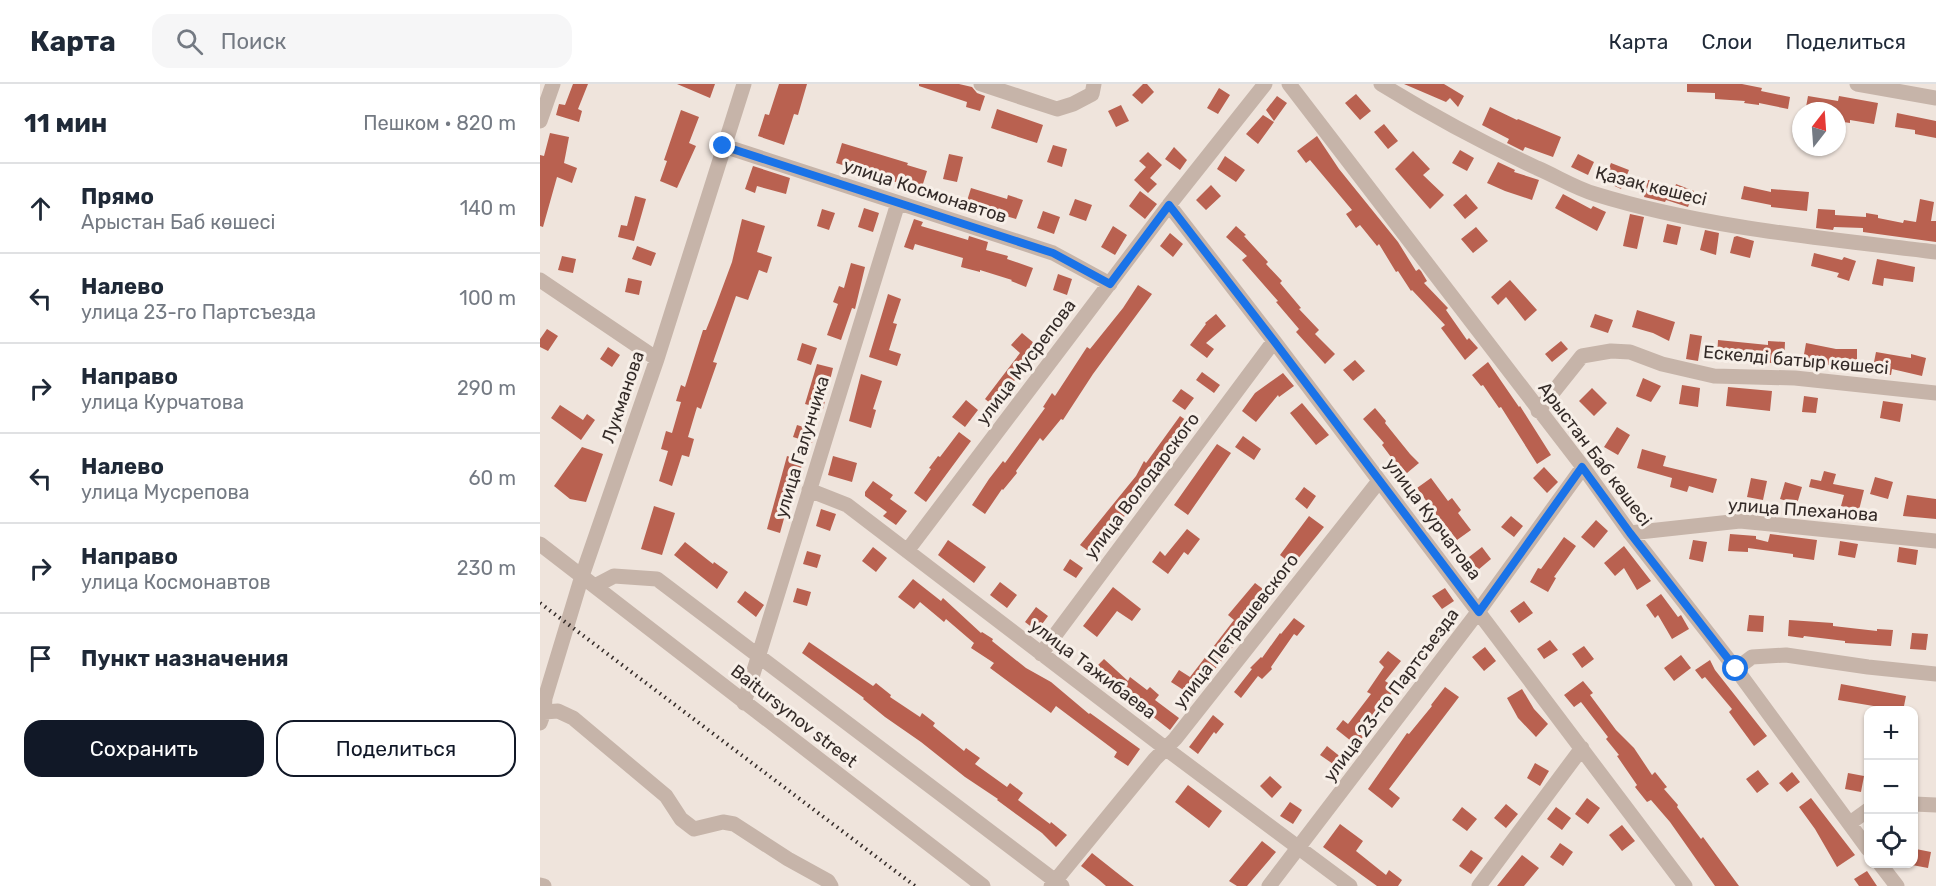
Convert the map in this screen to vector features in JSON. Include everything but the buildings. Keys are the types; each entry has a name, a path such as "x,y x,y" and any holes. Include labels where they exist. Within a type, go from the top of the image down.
{"street":[{"path":"540,121 553,84"},
{"name":"Лукманова","path":"542,707 582,576 657,359 744,84"},
{"path":"981,84 1057,109 1092,94 1094,84"},
{"name":"улица Мусрепова","path":"907,551 1169,205 1265,84"},
{"name":"Арыстан Баб көшесі","path":"1289,84 1736,669 1864,842"},
{"name":"Қазақ көшесі","path":"1381,84 1420,109 1593,194 1672,214 1736,225 1936,252"},
{"path":"1857,84 1936,98"},
{"name":"улица Космонавтов","path":"723,146 1053,253 1110,284"},
{"name":"улица Галунчика","path":"744,702 898,203"},
{"name":"улица Курчатова","path":"1169,205 1582,748 1684,886"},
{"path":"540,280 657,359"},
{"name":"улица Володарского","path":"1041,654 1274,341"},
{"name":"Ескелді батыр көшесі","path":"1538,411 1582,356 1611,351 1630,352 1662,364 1714,376 1795,378 1936,393"},
{"name":"улица 23-го Партсъезда","path":"1269,886 1479,612 1582,467"},
{"name":"улица Петрашевского","path":"1056,884 1165,748 1175,739 1379,481"},
{"name":"улица Тажибаева","path":"809,490 847,505 1350,886"},
{"name":"улица Плеханова","path":"1630,533 1740,521 1936,541"},
{"name":"Baitursynov street","path":"540,544 983,886"},
{"path":"595,586 614,576 657,579 1056,884"},
{"path":"1736,669 1752,657 1786,655 1868,668 1936,674"},
{"path":"542,707 573,718 666,796 681,819 694,829 723,822 734,824 788,859 828,881 831,886"},
{"path":"1479,886 1582,748"},
{"path":"1918,804 1936,805"},
{"path":"1850,823 1864,813"},
{"path":"1883,868 1896,886"},
{"path":"540,885 544,886"}],"railway":[{"path":"540,603 915,886"}],"route":[{"path":"723,146 1053,253 1110,284 1169,205 1479,612 1582,467 1630,533 1736,669"}]}
